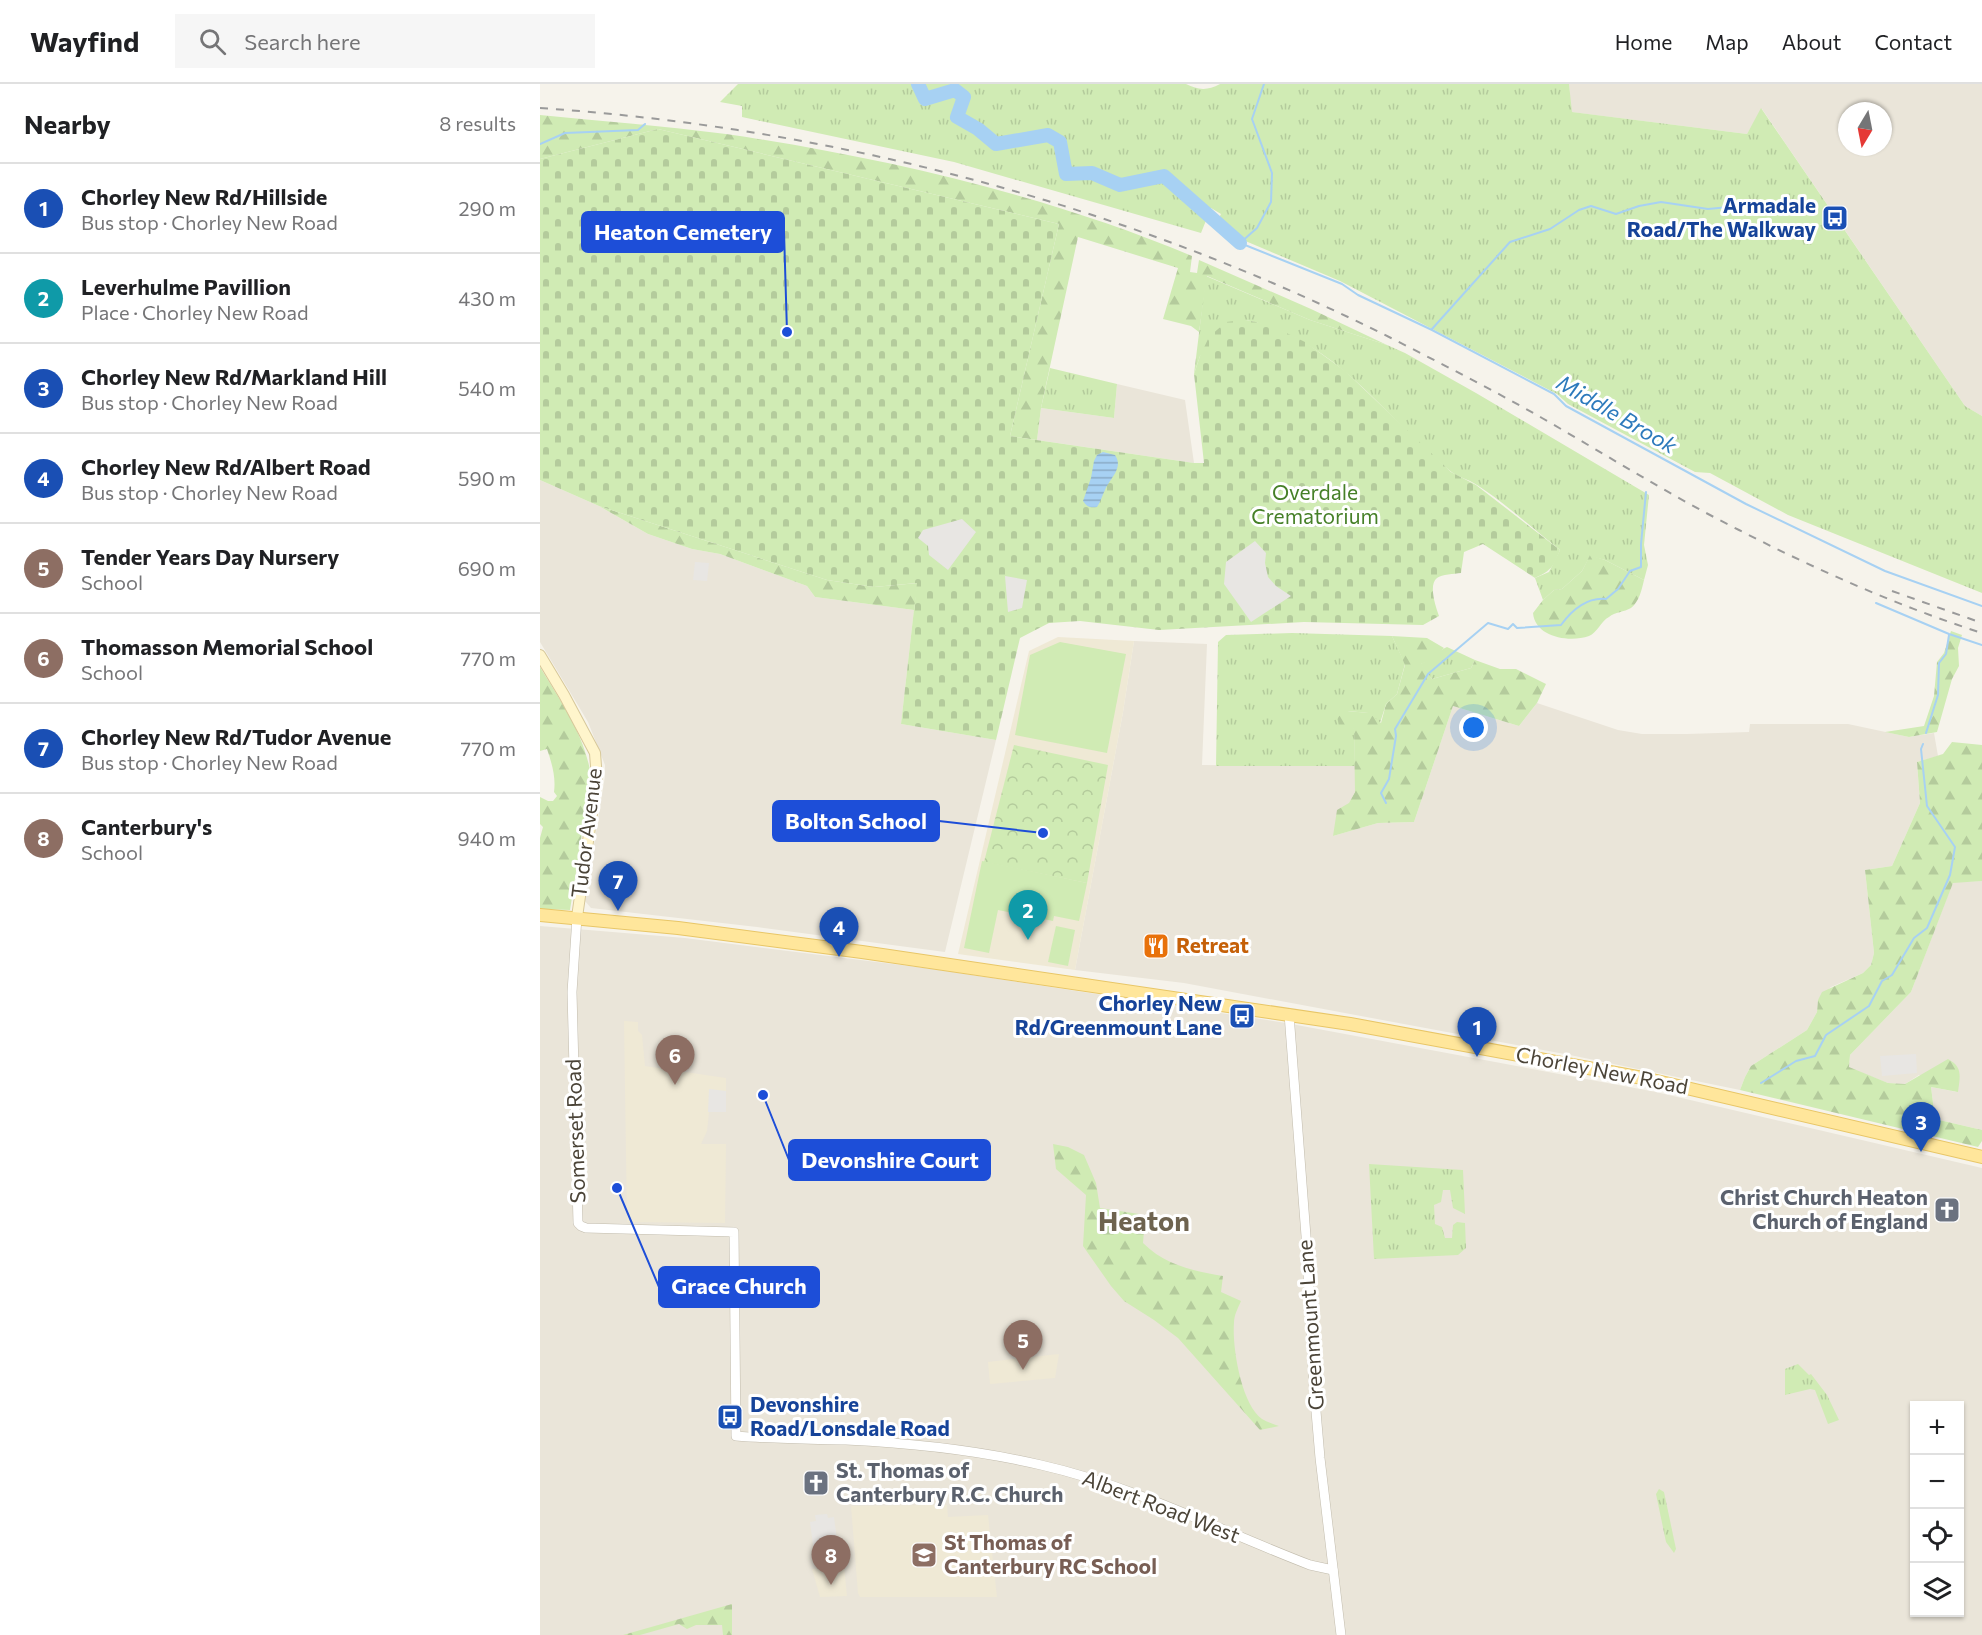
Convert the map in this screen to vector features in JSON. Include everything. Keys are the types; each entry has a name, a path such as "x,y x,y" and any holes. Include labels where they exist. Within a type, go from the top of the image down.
{"main road":[{"name":"Tudor Avenue","path":"540,655 595,753 597,766 577,917"},
{"name":"Chorley New Road","path":"540,915 678,928 873,953 1289,1014 1648,1079 1982,1157"}],"street":[{"name":"Somerset Road","path":"577,917 572,984 579,1225 586,1228 734,1232 736,1436"},
{"name":"Greenmount Lane","path":"1289,1014 1315,1398 1341,1635"},
{"name":"Albert Road West","path":"736,1436 910,1445 990,1455 1066,1471 1136,1494 1310,1565 1333,1569"}],"shaded area":[{"path":"1569,84 1982,84 1982,416 1965,406 1762,109 1747,134 1571,112"},
{"path":"1117,384 1185,400 1194,463 1037,440 1041,408 1114,418"},
{"path":"540,480 599,506 648,534 692,549 720,554 807,586 815,597 914,610 901,724 996,740 945,952 591,908 585,901 605,765 588,722 540,642"},
{"path":"962,519 976,532 948,570 929,555 928,546 918,538 923,530"},
{"path":"1255,541 1266,553 1265,563 1268,577 1276,586 1291,596 1251,622 1224,584 1226,562"},
{"path":"695,562 709,563 707,581 693,580"},
{"path":"1005,576 1027,580 1022,608 1008,612"},
{"path":"1058,637 1134,641 1075,970 958,954 1029,651"},
{"path":"1134,641 1207,644 1202,765 1355,766 1355,792 1333,836 1378,823 1414,822 1453,706 1519,726 1537,703 1618,730 1642,734 1749,732 1750,724 1848,724 1909,737 1934,733 1938,756 1917,762 1920,803 1892,866 1865,870 1874,953 1871,965 1863,973 1831,987 1818,1000 1817,1012 1807,1030 1751,1066 1740,1090 1570,1055 1184,983 1075,970"},
{"path":"1982,881 1982,1130 1935,1119 1931,1087 1957,1092 1919,1075 1905,1084 1888,1083 1849,1068 1850,1055 1911,992 1953,882"},
{"path":"540,926 685,938 933,969 1286,1023 1656,1092 1982,1168 1982,1635 540,1635"},
{"path":"624,1021 638,1022 638,1031 642,1035 645,1066 726,1078 726,1112 709,1112 707,1131 701,1144 726,1144 725,1223 627,1222"},
{"path":"1916,1054 1917,1073 1882,1076 1880,1056"},
{"path":"709,1089 726,1091 726,1112 708,1112"},
{"path":"1059,1354 1055,1378 990,1384 988,1362"},
{"name":"St Thomas of Canterbury RC School","path":"947,1505 948,1517 988,1515 997,1597 860,1597 851,1506"},
{"path":"827,1514 828,1518 834,1517 840,1563 821,1565 821,1559 815,1560 810,1522 816,1521 815,1515"},
{"path":"844,1566 847,1596 820,1597 812,1569"}],"green space":[{"path":"738,84 1186,84 1203,89 1220,84 1569,84 1572,112 1747,134 1761,108 1965,406 1982,416 1982,593 1788,515 1710,473 1695,472 1568,404 1557,394 1340,281 1243,240 1218,220 1221,214 1211,208 1201,233 954,162 742,117 742,106 720,102"},
{"path":"540,115 703,131 785,143 904,167 1022,197 1080,214 1192,256 1190,272 1197,273 1199,260 1387,345 1310,320 1207,276 1199,332 1191,326 1163,319 1178,268 1078,237 1041,408 1037,440 1010,436 1059,224 658,129 540,159"},
{"name":"Overdale Crematorium","path":"658,129 1059,224 1010,436 1204,463 1194,374 1209,337 1226,322 1246,320 1270,325 1305,342 1345,371 1451,472 1476,485 1560,550 1556,560 1549,570 1535,578 1483,544 1464,552 1461,573 1442,576 1434,581 1434,596 1439,616 1423,625 1304,622 1159,630 1080,621 1049,623 1020,638 996,740 901,724 917,583 874,587 827,580 599,506 540,480 540,159"},
{"path":"1206,276 1310,320 1405,353 1649,495 1644,545 1648,565 1644,580 1605,560 1590,556 1582,571 1562,589 1554,590 1543,600 1535,578 1549,572 1560,550 1487,492 1449,470 1332,361 1278,330 1246,320 1200,356 1194,374"},
{"path":"1050,368 1117,384 1114,418 1041,408"},
{"path":"599,506 827,580 874,587 918,583 914,610 815,597 807,586 720,554 692,549 648,534"},
{"path":"1590,555 1644,580 1638,599 1631,608 1606,619 1589,636 1572,639 1546,633 1535,621 1533,613 1554,590 1562,589 1582,571"},
{"path":"1951,631 1962,635 1958,648 1959,666 1952,679 1937,732 1909,737 1885,732 1924,726 1934,696 1937,662 1944,653"},
{"path":"1292,633 1392,636 1405,664 1397,694 1386,704 1380,723 1368,713 1348,711 1354,729 1355,766 1216,766 1218,642 1226,635"},
{"path":"1392,636 1427,638 1444,648 1431,660 1421,664 1432,679 1471,668 1475,660 1500,669 1516,669 1546,684 1537,703 1519,726 1453,706 1414,822 1378,823 1333,836 1337,810 1349,803 1355,792 1354,729 1339,725 1337,717 1347,711 1369,713 1381,723 1386,704 1397,694 1405,665"},
{"path":"1060,642 1126,654 1107,753 1015,735 1030,655"},
{"path":"1447,647 1475,660 1471,668 1432,679 1420,664"},
{"path":"540,667 578,733 591,776 570,910 540,909 540,838 543,827 540,824 540,797 553,801 557,796 554,792 554,776 547,749 540,751"},
{"path":"1952,742 1982,745 1982,881 1953,883 1911,992 1850,1055 1849,1067 1888,1083 1905,1084 1948,1059 1958,1069 1960,1077 1958,1092 1931,1087 1935,1119 1982,1130 1982,1141 1978,1147 1740,1090 1751,1066 1807,1030 1817,1012 1818,1000 1822,992 1863,973 1871,965 1874,953 1865,870 1892,866 1920,803 1917,762 1943,754"},
{"path":"1014,745 1108,765 1087,883 984,862"},
{"path":"982,861 1087,883 1079,921 1054,916 1053,921 998,910 989,953 964,948"},
{"path":"1056,926 1075,930 1068,966 1048,962"},
{"path":"1053,1144 1068,1147 1084,1155 1096,1183 1100,1208 1139,1214 1137,1221 1144,1231 1143,1243 1152,1251 1180,1266 1223,1276 1221,1292 1241,1301 1235,1317 1234,1333 1236,1360 1243,1388 1255,1412 1262,1419 1279,1426 1260,1430 1178,1338 1124,1301 1111,1286 1083,1246 1086,1195 1056,1169"},
{"path":"1369,1164 1463,1170 1465,1214 1453,1208 1450,1190 1443,1190 1441,1202 1434,1205 1435,1224 1442,1227 1445,1238 1452,1238 1453,1225 1457,1222 1465,1223 1466,1248 1458,1255 1374,1259"},
{"path":"1798,1364 1809,1375 1811,1374 1827,1395 1839,1420 1828,1424 1815,1390 1810,1389 1785,1395 1785,1369"},
{"path":"1659,1489 1664,1492 1676,1549 1674,1553 1666,1542 1656,1494"},
{"path":"732,1604 732,1635 723,1635 722,1625 696,1625 687,1629 679,1624 640,1635 623,1635"}],"water":[{"path":"1103,452 1115,455 1117,469 1097,507 1087,506 1083,501 1094,461 1097,455"}],"waterway":[{"path":"918,84 925,99 955,90 964,97 957,117 978,129 996,144 1048,135 1060,142 1066,174 1092,173 1120,185 1164,176 1240,243"},
{"name":"Middle Brook","path":"1264,84 1252,119 1272,173 1271,202 1257,228 1240,243 1342,284 1358,295 1432,330 1554,394 1566,406 1746,504 1885,571 1982,606"},
{"path":"540,144 565,133 638,130 645,124"},
{"path":"1432,329 1510,242 1550,229 1579,210 1591,206 1616,214 1639,206 1661,202 1708,209 1729,207"},
{"path":"1386,803 1381,793 1389,779 1396,736 1395,729 1428,674 1488,623 1508,629 1513,624 1517,628 1561,625 1570,614 1586,602 1606,599 1618,589 1630,571 1641,567 1646,492"},
{"path":"1876,603 1949,634 1982,645"},
{"path":"1926,733 1938,695 1939,663 1946,654 1949,635"},
{"path":"1761,1083 1796,1061 1815,1056 1826,1035 1869,1006 1882,981 1892,975 1914,938 1927,928 1950,875 1955,847 1927,806 1921,749 1923,744"}],"railway":[{"path":"540,108 650,118 760,134 869,154 977,181 1083,212 1188,249 1290,291 1391,338 1524,408 1689,504 1798,559 1889,599 1982,633"},
{"path":"1892,591 1982,623"}],"place":[{"name":"Armadale Road/The Walkway","path":"1835,218"},
{"name":"Heaton Cemetery","path":"787,332"},
{"name":"Bolton School","path":"1043,833"},
{"name":"Chorley New Rd/Tudor Avenue","path":"618,911"},
{"name":"Leverhulme Pavillion","path":"1028,940"},
{"name":"Retreat","path":"1156,946"},
{"name":"Chorley New Rd/Albert Road","path":"839,957"},
{"name":"Chorley New Rd/Greenmount Lane","path":"1242,1016"},
{"name":"Chorley New Rd/Hillside","path":"1477,1057"},
{"name":"Thomasson Memorial School","path":"675,1085"},
{"name":"Devonshire Court","path":"763,1095"},
{"name":"Chorley New Rd/Markland Hill","path":"1921,1152"},
{"name":"Grace Church","path":"617,1188"},
{"name":"Christ Church Heaton Church of England","path":"1947,1210"},
{"name":"Tender Years Day Nursery","path":"1023,1370"},
{"name":"Devonshire Road/Lonsdale Road","path":"730,1417"},
{"name":"St. Thomas of Canterbury R.C. Church","path":"816,1483"},
{"name":"St Thomas of Canterbury RC School","path":"924,1555"},
{"name":"Canterbury's","path":"831,1585"}],"district":[{"name":"Heaton","path":"1144,1222"}]}
